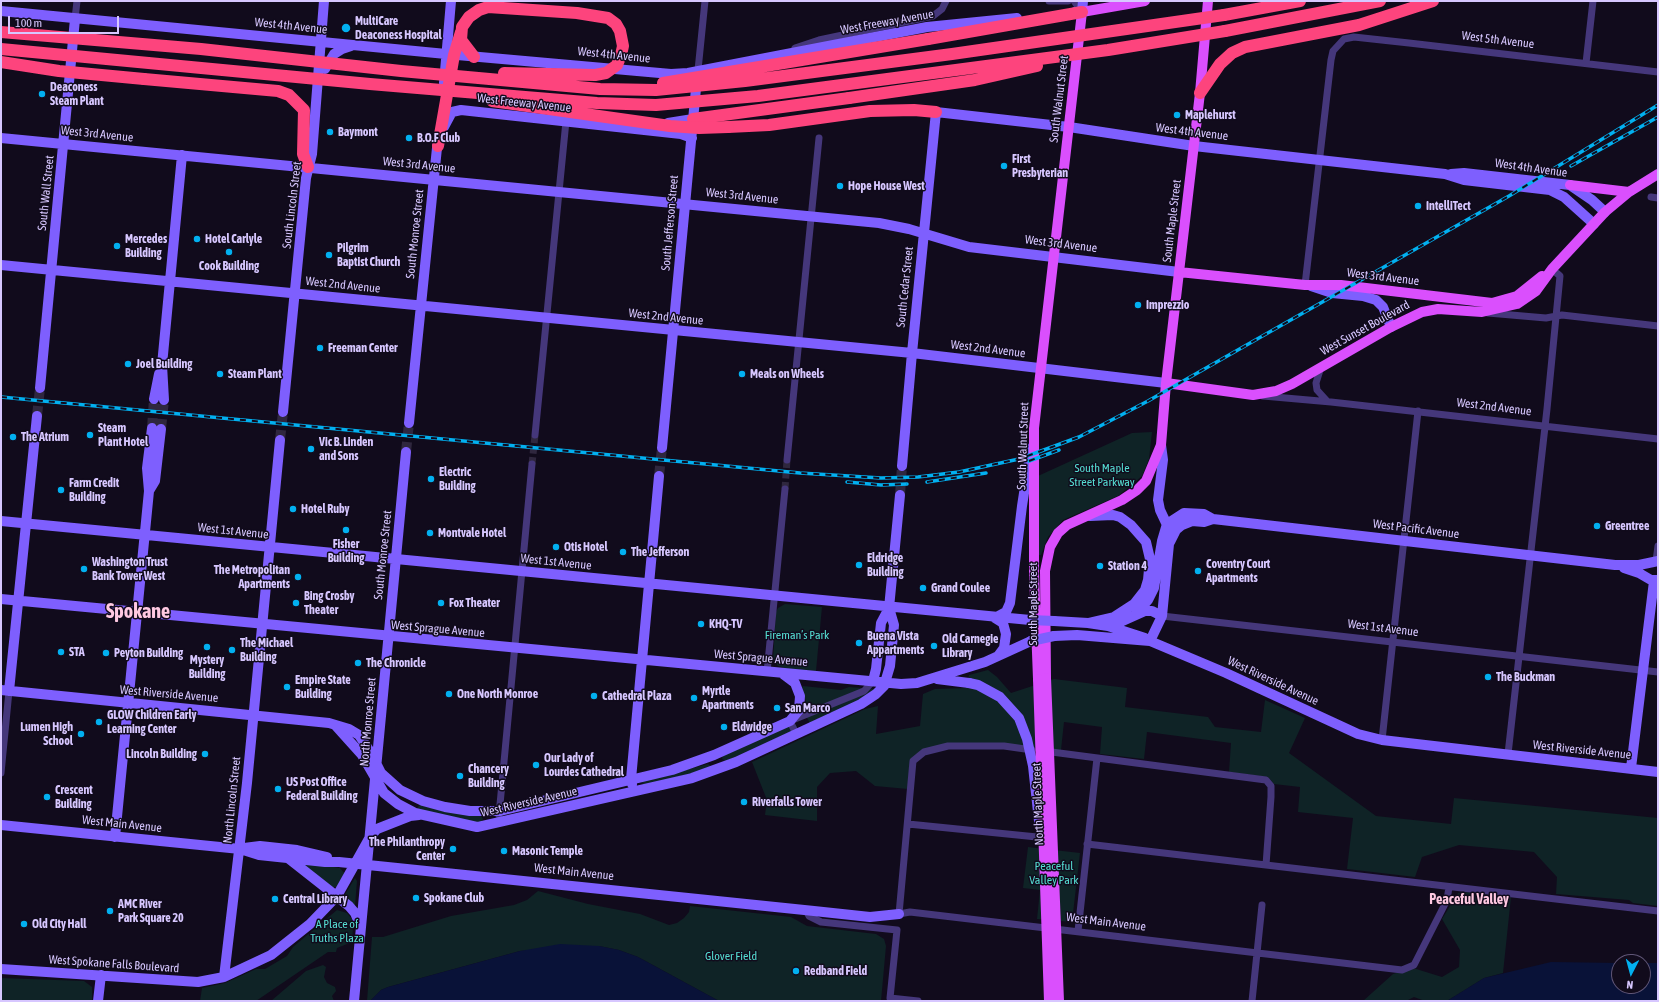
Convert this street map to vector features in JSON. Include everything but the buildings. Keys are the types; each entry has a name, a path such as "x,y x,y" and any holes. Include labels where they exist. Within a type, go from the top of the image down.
{"highway":[{"path":"1,32 201,49 401,71 600,89 656,90 715,85 967,52 1224,15 1300,1"},
{"path":"1,49 370,84 597,103 656,105 758,96 1108,50 1225,31 1380,1"},
{"path":"1200,93 1220,64 1232,53 1245,47 1359,25 1433,1"},
{"path":"600,89 638,87 928,39 1083,6"},
{"path":"401,71 595,75 606,73 617,65 621,55 622,38 616,24 608,18 594,15 488,7 479,10 469,17 462,27 450,55 438,146"},
{"path":"462,27 461,40 474,57"},
{"path":"693,119 975,80 1108,50"},
{"path":"1,62 59,71 278,91 289,95 304,110 304,154 308,167"},
{"path":"370,84 670,126 699,128 769,125 870,111 914,110 936,112"}],"main road":[{"name":"South Lincoln Street","path":"283,412 308,167 312,154 324,1"},
{"path":"450,55 451,1"},
{"path":"1083,6 1145,1"},
{"name":"South Maple Street","path":"1150,641 1162,616 1169,544 1167,524 1160,510 1158,500 1163,460 1161,444 1166,383 1200,93 1208,1"},
{"name":"West Freeway Avenue","path":"698,70 927,28 1083,6"},
{"name":"South Walnut Street","path":"1042,678 1034,573 1034,428 1083,6"},
{"name":"West 4th Avenue","path":"1,11 450,55 671,74 698,70"},
{"name":"South Wall Street","path":"40,388 75,18"},
{"path":"318,85 334,54 342,48 353,45"},
{"name":"South Jefferson Street","path":"662,448 698,70"},
{"name":"West Freeway Avenue","path":"438,146 449,116 458,110 631,128 681,134 692,138"},
{"name":"West 4th Avenue","path":"936,112 1069,127 1194,146 1445,174 1464,173 1570,185 1592,200 1604,212"},
{"name":"South Cedar Street","path":"902,466 936,112"},
{"name":"West Freeway Avenue","path":"631,128 693,119"},
{"name":"West 3rd Avenue","path":"1,138 879,223 963,245 1179,272 1305,285 1340,285 1476,301"},
{"name":"South Monroe Street","path":"409,423 420,306 438,146"},
{"path":"164,400 162,365 182,155"},
{"name":"West 4th Avenue","path":"1445,174 1464,180 1555,192 1564,197 1594,224"},
{"name":"West Sunset Boulevard","path":"1253,396 1276,391 1391,327 1422,312 1438,309 1482,312 1517,304 1536,291 1552,269 1604,212 1629,192 1658,174"},
{"path":"1570,185 1629,192"},
{"name":"West 2nd Avenue","path":"1,265 912,353 1166,383 1253,396"},
{"name":"West Sunset Boulevard","path":"1476,301 1492,303 1517,296 1552,269"},
{"path":"1305,285 1332,293 1363,296 1376,300 1383,307 1391,327"},
{"path":"154,399 162,365"},
{"path":"5,690 19,601 37,416"},
{"path":"115,836 149,491 147,468 156,428"},
{"path":"998,656 1004,648 1006,634 1003,623 995,618 1006,612 1010,603 1022,506 1034,428"},
{"path":"262,624 271,548 280,440"},
{"name":"South Maple Street","path":"1042,678 1045,571 1047,553 1054,538 1062,528 1082,517 1122,500 1138,490 1148,477 1161,444"},
{"name":"South Monroe Street","path":"388,637 406,452"},
{"path":"633,792 631,779 659,476"},
{"path":"885,682 890,666 894,625 889,608 900,495"},
{"name":"West Pacific Avenue","path":"1167,524 1184,513 1204,514 1213,519 1615,565 1639,565 1655,561"},
{"path":"1082,517 1106,514 1120,517 1139,532 1146,542 1150,559 1145,590 1134,604 1114,617 1088,622"},
{"name":"West Pacific Avenue","path":"1169,544 1176,530 1182,525 1192,521 1204,522 1213,519"},
{"name":"West 1st Avenue","path":"1,521 995,618 1088,622 1135,633 1150,641"},
{"path":"1136,614 1148,600 1154,588 1162,541 1167,524"},
{"path":"1631,768 1653,580 1645,570 1655,561"},
{"name":"West Pacific Avenue","path":"1615,565 1653,580"},
{"name":"West Sprague Avenue","path":"1,599 642,661 873,681"},
{"path":"873,681 876,669 881,623 889,608"},
{"name":"West 1st Avenue","path":"1108,626 1116,624 1136,614 1152,611 1162,616"},
{"name":"North Lincoln Street","path":"224,977 240,849 262,624"},
{"name":"West Riverside Avenue","path":"873,681 912,683 933,678 985,662 1031,641 1054,636 1077,635 1150,641 1226,673 1358,734 1382,740 1658,772"},
{"name":"North Monroe Street","path":"354,1001 376,781 388,637"},
{"path":"781,673 795,684 800,696 799,710 790,721"},
{"path":"933,678 969,683 993,692 1006,701 1019,718 1027,739 1035,782 1046,901"},
{"name":"North Maple Street","path":"1042,678 1049,1001"},
{"name":"North Maple Street","path":"1042,678 1059,1001"},
{"name":"West Riverside Avenue","path":"335,725 362,755 384,793 398,804 408,810 423,815 466,826 477,827 692,778 749,756 868,699 879,692 885,682"},
{"name":"West Riverside Avenue","path":"5,690 129,704 322,722 349,728 359,736 384,777 395,787 427,802 470,811 500,811 672,770 714,755 790,721"},
{"path":"423,815 414,808 413,805 416,802 427,802"},
{"path":"370,837 380,827 410,816 423,815"},
{"name":"West Main Avenue","path":"1,825 240,849 259,855 325,862 339,862 806,910 870,916 899,914"},
{"name":"West Spokane Falls Boulevard","path":"1,969 198,982 224,977 271,955 310,924 337,896 370,837"},
{"name":"West Main Avenue","path":"240,849 260,846 297,850 339,862"},
{"path":"288,858 337,896 355,913 362,928"},
{"path":"98,1001 101,975"}],"street":[{"name":"South Wall Street","path":"75,18 77,1"},
{"name":"South Jefferson Street","path":"698,70 705,1"},
{"path":"779,54 819,40 933,16 942,9 946,1"},
{"path":"1049,1 1068,1"},
{"path":"1074,1 1083,6"},
{"path":"1586,63 1593,1"},
{"name":"West 5th Avenue","path":"1319,160 1331,60 1333,51 1344,39 1354,37 1658,72"},
{"path":"535,435 566,121"},
{"path":"787,460 819,138"},
{"path":"1305,285 1319,160"},
{"path":"1508,754 1545,426 1560,276 1552,269"},
{"path":"1482,312 1546,318 1562,315 1658,326"},
{"path":"1321,367 1316,383 1317,390 1327,401"},
{"name":"West 2nd Avenue","path":"1253,396 1327,401 1658,439"},
{"path":"1382,740 1405,541 1418,411"},
{"path":"498,823 532,464"},
{"path":"767,672 785,489"},
{"path":"1655,561 1658,546"},
{"name":"West 1st Avenue","path":"1162,616 1658,672"},
{"name":"West Riverside Avenue","path":"790,721 861,692 870,686 873,681"},
{"path":"1,772 5,690"},
{"path":"790,721 796,734"},
{"path":"899,914 913,761 924,752 948,746 1004,746 1261,779 1270,784 1271,811 1266,865"},
{"path":"714,755 719,768"},
{"path":"1078,932 1097,758"},
{"path":"908,824 1037,837"},
{"path":"1087,844 1658,911"},
{"name":"West Main Avenue","path":"899,914 910,912 1402,970 1414,965 1447,900 1449,887"},
{"path":"1252,1001 1262,905"},
{"path":"806,910 809,916 821,922 897,930 890,998 918,1001"}],"green space":[{"name":"South Maple Street Parkway","path":"1152,432 1149,459 1142,476 1118,496 1063,520 1048,537 1041,555 1039,555 1038,476 1132,433"},
{"name":"Fireman’s Park","path":"785,604 822,607 816,671 788,669 778,666 773,660 776,612 778,608"},
{"path":"988,670 997,677 1011,693 1054,679 1127,688 1125,707 1208,717 1215,727 1261,732 1265,700 1305,718 1289,753 1376,816 1451,824 1454,798 1658,818 1658,906 1633,903 1629,900 1556,894 1557,877 1534,852 1459,845 1422,857 1415,877 1347,869 1353,818 1298,812 1300,787 1274,784 1268,777 1229,772 1231,743 1147,732 1144,759 1100,754 1102,727 1064,722 1061,750 1004,744 947,744 912,759 908,789 875,786 856,771 830,773 817,787 817,821 765,815 767,800 752,762 865,709 878,706 876,734 920,726 923,694 935,689 966,688 969,675"},
{"path":"803,686 841,690 849,687 875,689 867,697 810,723 803,711 806,702 802,688"},
{"path":"793,724 797,726 797,729 726,761 722,759 723,755"},
{"path":"708,764 711,766 710,769 644,785 642,783 643,781"},
{"path":"420,804 481,816 483,819 481,822 470,822 417,809"},
{"name":"Peaceful Valley Park","path":"1028,847 1080,853 1072,922 1037,919 1040,890 1023,888"},
{"path":"305,862 340,868 345,874 337,887 332,887 304,865"},
{"path":"355,878 357,881 355,906 344,896"},
{"name":"Glover Field","path":"538,891 588,904 640,914 669,925 677,923 684,918 689,912 690,906 791,917 807,926 876,934 884,939 886,946 881,1001 719,1001 638,957 619,950 599,946 520,951 388,987 381,990 370,1001 367,1001 372,937 383,937 451,916 514,905 527,900"},
{"path":"1464,892 1511,897 1503,973 1484,978 1447,1001 1425,1001 1414,997 1406,1001 1363,1001 1393,974 1413,968 1442,977 1459,967 1460,950 1442,919 1458,893"},
{"name":"A Place of Truths Plaza","path":"337,910 347,913 352,919 352,942 337,948 336,952 328,952 256,1001 200,1001 202,988 225,983 256,969 265,969 287,956 293,947"},
{"path":"323,965 326,967 324,977 327,983 335,987 336,991 332,996 334,1001 271,1001 306,971"},
{"path":"1,978 84,981 92,987 92,1001 1,1001"}],"water":[{"path":"560,944 599,946 619,950 638,957 719,1001 370,1001 381,990 388,987 520,951"},
{"path":"1551,962 1611,963 1611,994 1651,994 1651,963 1658,963 1658,1001 1447,1001 1484,978"}],"tunnel":[{"path":"37,416 40,388"},
{"path":"152,428 154,399"},
{"path":"161,429 164,400"},
{"path":"280,440 283,412"},
{"path":"406,452 409,423"},
{"path":"532,464 535,435"},
{"path":"659,476 662,448"},
{"path":"785,489 787,460"},
{"path":"900,495 902,466"}],"railway":[{"path":"1,397 800,473 881,478 918,477 959,472 1019,459 1079,437 1148,401 1509,196 1658,105"},
{"path":"1571,166 1658,117"},
{"path":"1029,461 1059,450"},
{"path":"927,482 986,473"},
{"path":"847,482 881,485 907,484"}],"place":[{"name":"MultiCare Deaconess Hospital","path":"346,28"},
{"name":"Deaconess Steam Plant","path":"42,94"},
{"name":"Maplehurst","path":"1177,115"},
{"name":"Baymont","path":"330,132"},
{"name":"B.O.F Club","path":"409,138"},
{"name":"First Presbyterian","path":"1004,166"},
{"name":"Hope House West","path":"840,186"},
{"name":"IntelliTect","path":"1418,206"},
{"name":"Hotel Carlyle","path":"197,239"},
{"name":"Mercedes Building","path":"117,246"},
{"name":"Cook Building","path":"229,252"},
{"name":"Pilgrim Baptist Church","path":"329,255"},
{"name":"Imprezzio","path":"1138,305"},
{"name":"Freeman Center","path":"320,348"},
{"name":"Joel Building","path":"128,364"},
{"name":"Steam Plant","path":"220,374"},
{"name":"Meals on Wheels","path":"742,374"},
{"name":"Steam Plant Hotel","path":"90,435"},
{"name":"The Atrium","path":"13,437"},
{"name":"Vic B. Linden and Sons","path":"311,449"},
{"name":"Electric Building","path":"431,479"},
{"name":"Farm Credit Building","path":"61,490"},
{"name":"Hotel Ruby","path":"293,509"},
{"name":"Greentree","path":"1597,526"},
{"name":"Fisher Building","path":"346,530"},
{"name":"Montvale Hotel","path":"430,533"},
{"name":"Otis Hotel","path":"556,547"},
{"name":"The Jefferson","path":"623,552"},
{"name":"Eldridge Building","path":"859,565"},
{"name":"Station 4","path":"1100,566"},
{"name":"Washington Trust Bank Tower West","path":"84,569"},
{"name":"Coventry Court Apartments","path":"1198,571"},
{"name":"The Metropolitan Apartments","path":"298,577"},
{"name":"Grand Coulee","path":"923,588"},
{"name":"Bing Crosby Theater","path":"296,603"},
{"name":"Fox Theater","path":"441,603"},
{"name":"KHQ-TV","path":"701,624"},
{"name":"Buena Vista Appartments","path":"859,643"},
{"name":"Old Carnegie Library","path":"934,646"},
{"name":"Mystery Building","path":"207,647"},
{"name":"The Michael Building","path":"232,650"},
{"name":"STA","path":"61,652"},
{"name":"Peyton Building","path":"106,653"},
{"name":"The Chronicle","path":"358,663"},
{"name":"The Buckman","path":"1488,677"},
{"name":"Empire State Building","path":"287,687"},
{"name":"One North Monroe","path":"449,694"},
{"name":"Cathedral Plaza","path":"594,696"},
{"name":"Myrtle Apartments","path":"694,698"},
{"name":"San Marco","path":"777,708"},
{"name":"GLOW Children Early Learning Center","path":"99,722"},
{"name":"Eldwidge","path":"724,727"},
{"name":"Lumen High School","path":"81,734"},
{"name":"Lincoln Building","path":"205,754"},
{"name":"Our Lady of Lourdes Cathedral","path":"536,765"},
{"name":"Chancery Building","path":"460,776"},
{"name":"US Post Office Federal Building","path":"278,789"},
{"name":"Crescent Building","path":"47,797"},
{"name":"Riverfalls Tower","path":"744,802"},
{"name":"The Philanthropy Center","path":"453,849"},
{"name":"Masonic Temple","path":"504,851"},
{"name":"Spokane Club","path":"416,898"},
{"name":"Central Library","path":"275,899"},
{"name":"AMC River Park Square 20","path":"110,911"},
{"name":"Old City Hall","path":"24,924"},
{"name":"Redband Field","path":"796,971"}],"district":[{"name":"Spokane","path":"138,612"},
{"name":"Peaceful Valley","path":"1469,900"}]}
